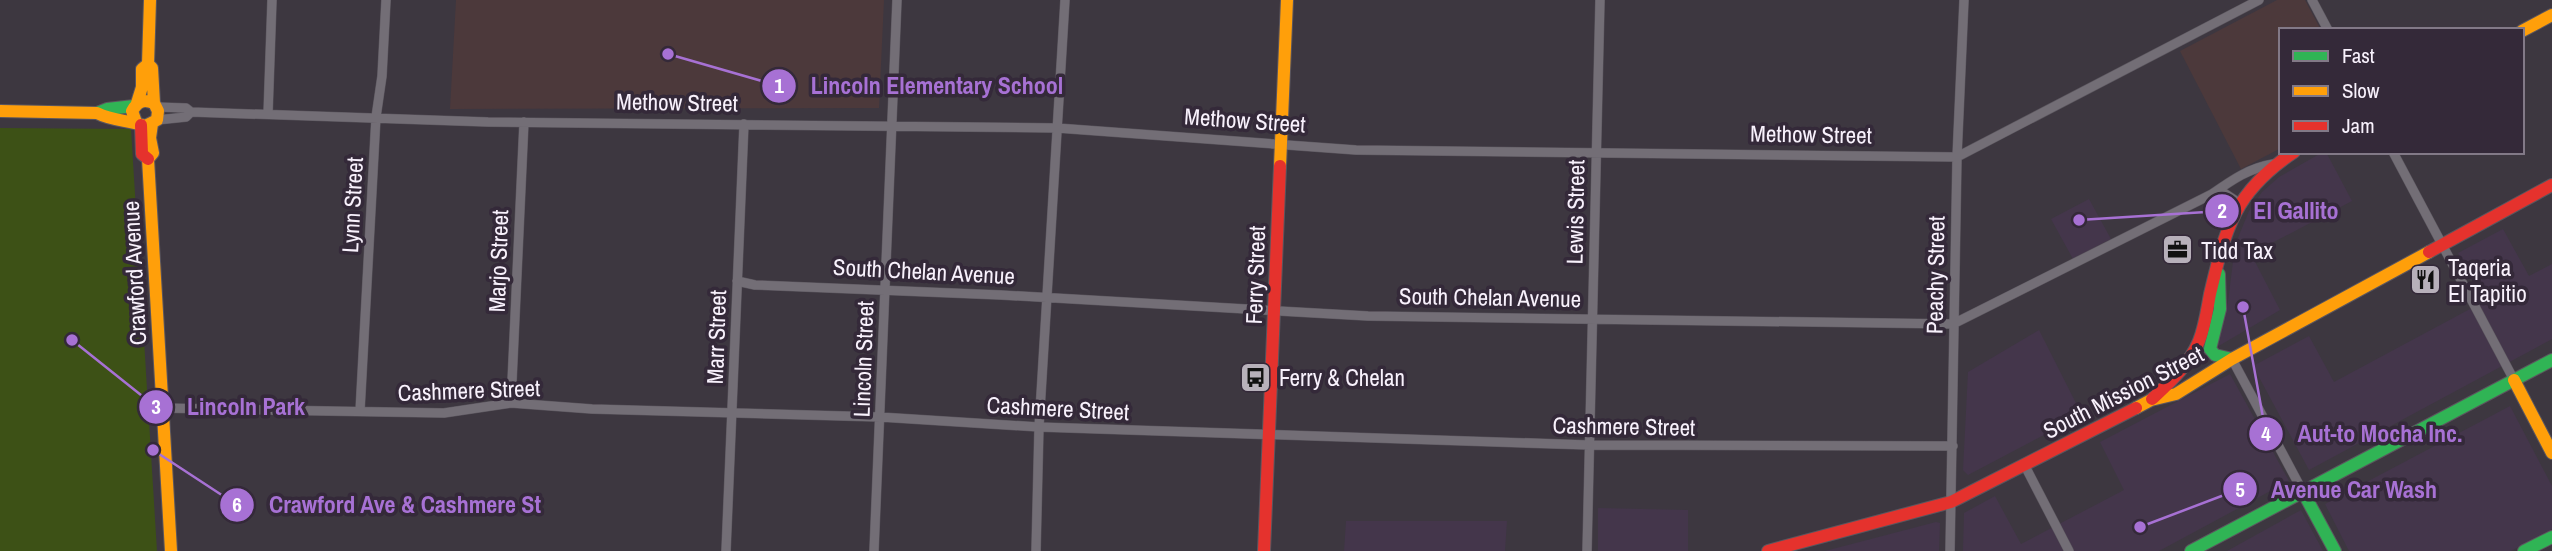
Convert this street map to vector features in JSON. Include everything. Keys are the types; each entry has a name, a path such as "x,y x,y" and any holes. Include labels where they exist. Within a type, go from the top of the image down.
{"main road":[{"name":"Crawford Avenue","path":"150,0 148,64 152,68 149,117 142,154 148,159 171,551"},
{"name":"Ferry Street","path":"1264,551 1287,0"},
{"path":"2524,30 2552,15"},
{"name":"Crawford Avenue","path":"136,105 142,87 142,69 148,64"},
{"name":"Methow Street","path":"0,111 97,113 136,105 145,100 149,117 107,118 97,113"},
{"path":"136,105 132,115 149,117"},
{"name":"South Chelan Avenue","path":"2273,164 2290,154"},
{"path":"2151,400 2191,357 2200,339 2225,233 2245,193 2273,164"},
{"name":"South Mission Street","path":"1769,551 1951,502 2151,400 2176,394 2232,359 2552,185"},
{"path":"2217,265 2222,288 2218,316 2209,346 2211,352 2216,355 2232,359"},
{"path":"2192,551 2552,360"},
{"path":"2514,380 2552,453"},
{"path":"2304,492 2335,551"},
{"path":"2524,551 2552,537"}],"street":[{"path":"268,114 272,0"},
{"name":"Lynn Street","path":"360,411 376,117 382,76 386,0"},
{"name":"Lincoln Street","path":"874,551 897,0"},
{"path":"1036,551 1039,427 1065,0"},
{"name":"Lewis Street","path":"1587,551 1600,0"},
{"name":"Peachy Street","path":"1950,551 1957,157 1964,0"},
{"name":"Methow Street","path":"149,117 186,108 191,112 524,122 1057,128 1356,150 1957,157 2259,0"},
{"path":"2312,0 2327,28"},
{"name":"Marjo Street","path":"511,403 524,122"},
{"name":"Marr Street","path":"726,551 744,124"},
{"path":"2394,154 2514,380"},
{"name":"South Chelan Avenue","path":"737,281 755,285 885,289 1368,316 1953,324 2212,194 2241,174 2273,164"},
{"path":"2212,194 2224,193 2239,203"},
{"path":"2232,359 2304,492"},
{"name":"Cashmere Street","path":"162,408 444,413 511,403 592,409 880,417 1039,427 1589,445 1953,446"},
{"path":"2025,466 2068,551"}],"shaded area":[{"path":"456,0 884,0 879,108 450,109"},
{"path":"2277,0 2305,0 2320,28 2279,28 2279,149 2241,169 2180,51"},
{"path":"2319,154 2327,154 2352,201 2251,254 2280,310 2217,347 2215,344 2228,302 2235,245 2249,211 2262,192 2279,177"},
{"path":"2089,199 2111,239 2073,259 2051,219"},
{"path":"2503,229 2529,276 2552,264 2552,339 2309,470 2253,366 2309,336 2334,382 2483,302 2458,253"},
{"path":"2039,330 2082,415 1968,475 1963,470 1968,372"},
{"path":"2230,374 2289,481 2159,551 1963,551 1964,513 1995,496 2021,544 2124,490 2100,442"},
{"path":"2510,406 2552,486 2552,529 2511,551 2349,551 2325,504"},
{"path":"1598,508 1688,510 1688,551 1598,551"},
{"path":"2301,510 2323,551 2227,551"},
{"path":"1346,521 1507,521 1505,551 1344,551"},
{"path":"1940,523 1939,551 1825,551"}],"green space":[{"path":"0,128 131,129 157,551 0,551"}],"traffic: fast":[{"path":"97,113 134,106"},
{"path":"2219,274 2220,309 2210,349 2215,355 2232,359"},
{"path":"2191,551 2552,360"},
{"path":"2303,492 2335,551"},
{"path":"2524,551 2552,537"}],"traffic: slow":[{"path":"148,64 150,0"},
{"path":"1280,166 1287,0"},
{"path":"2524,30 2552,15"},
{"path":"137,103 142,87 142,69 148,64 152,68 154,103"},
{"path":"0,111 97,113 145,126 157,120 158,111 154,103 144,101 136,105 132,111 136,122"},
{"path":"152,124 150,138 153,153 148,159 171,551"},
{"path":"2136,408 2151,400 2176,394 2232,359 2429,252"},
{"path":"2514,380 2552,453"}],"traffic: jam":[{"path":"141,125 142,154 148,159"},
{"path":"2152,399 2172,380 2195,350 2204,324 2221,249 2245,197 2274,167 2291,154"},
{"path":"1264,551 1280,166"},
{"path":"2429,252 2552,185"},
{"path":"1768,551 1951,502 2136,408"}],"place":[{"name":"Lincoln Elementary School","path":"668,54"},
{"name":"El Gallito","path":"2079,220"},
{"name":"Tidd Tax","path":"2178,250"},
{"name":"Taqeria El Tapitio","path":"2425,280"},
{"name":"Aut-to Mocha Inc.","path":"2243,307"},
{"name":"Lincoln Park","path":"72,340"},
{"name":"Ferry & Chelan","path":"1256,377"},
{"name":"Crawford Ave & Cashmere St","path":"153,450"},
{"name":"Avenue Car Wash","path":"2140,527"}]}
